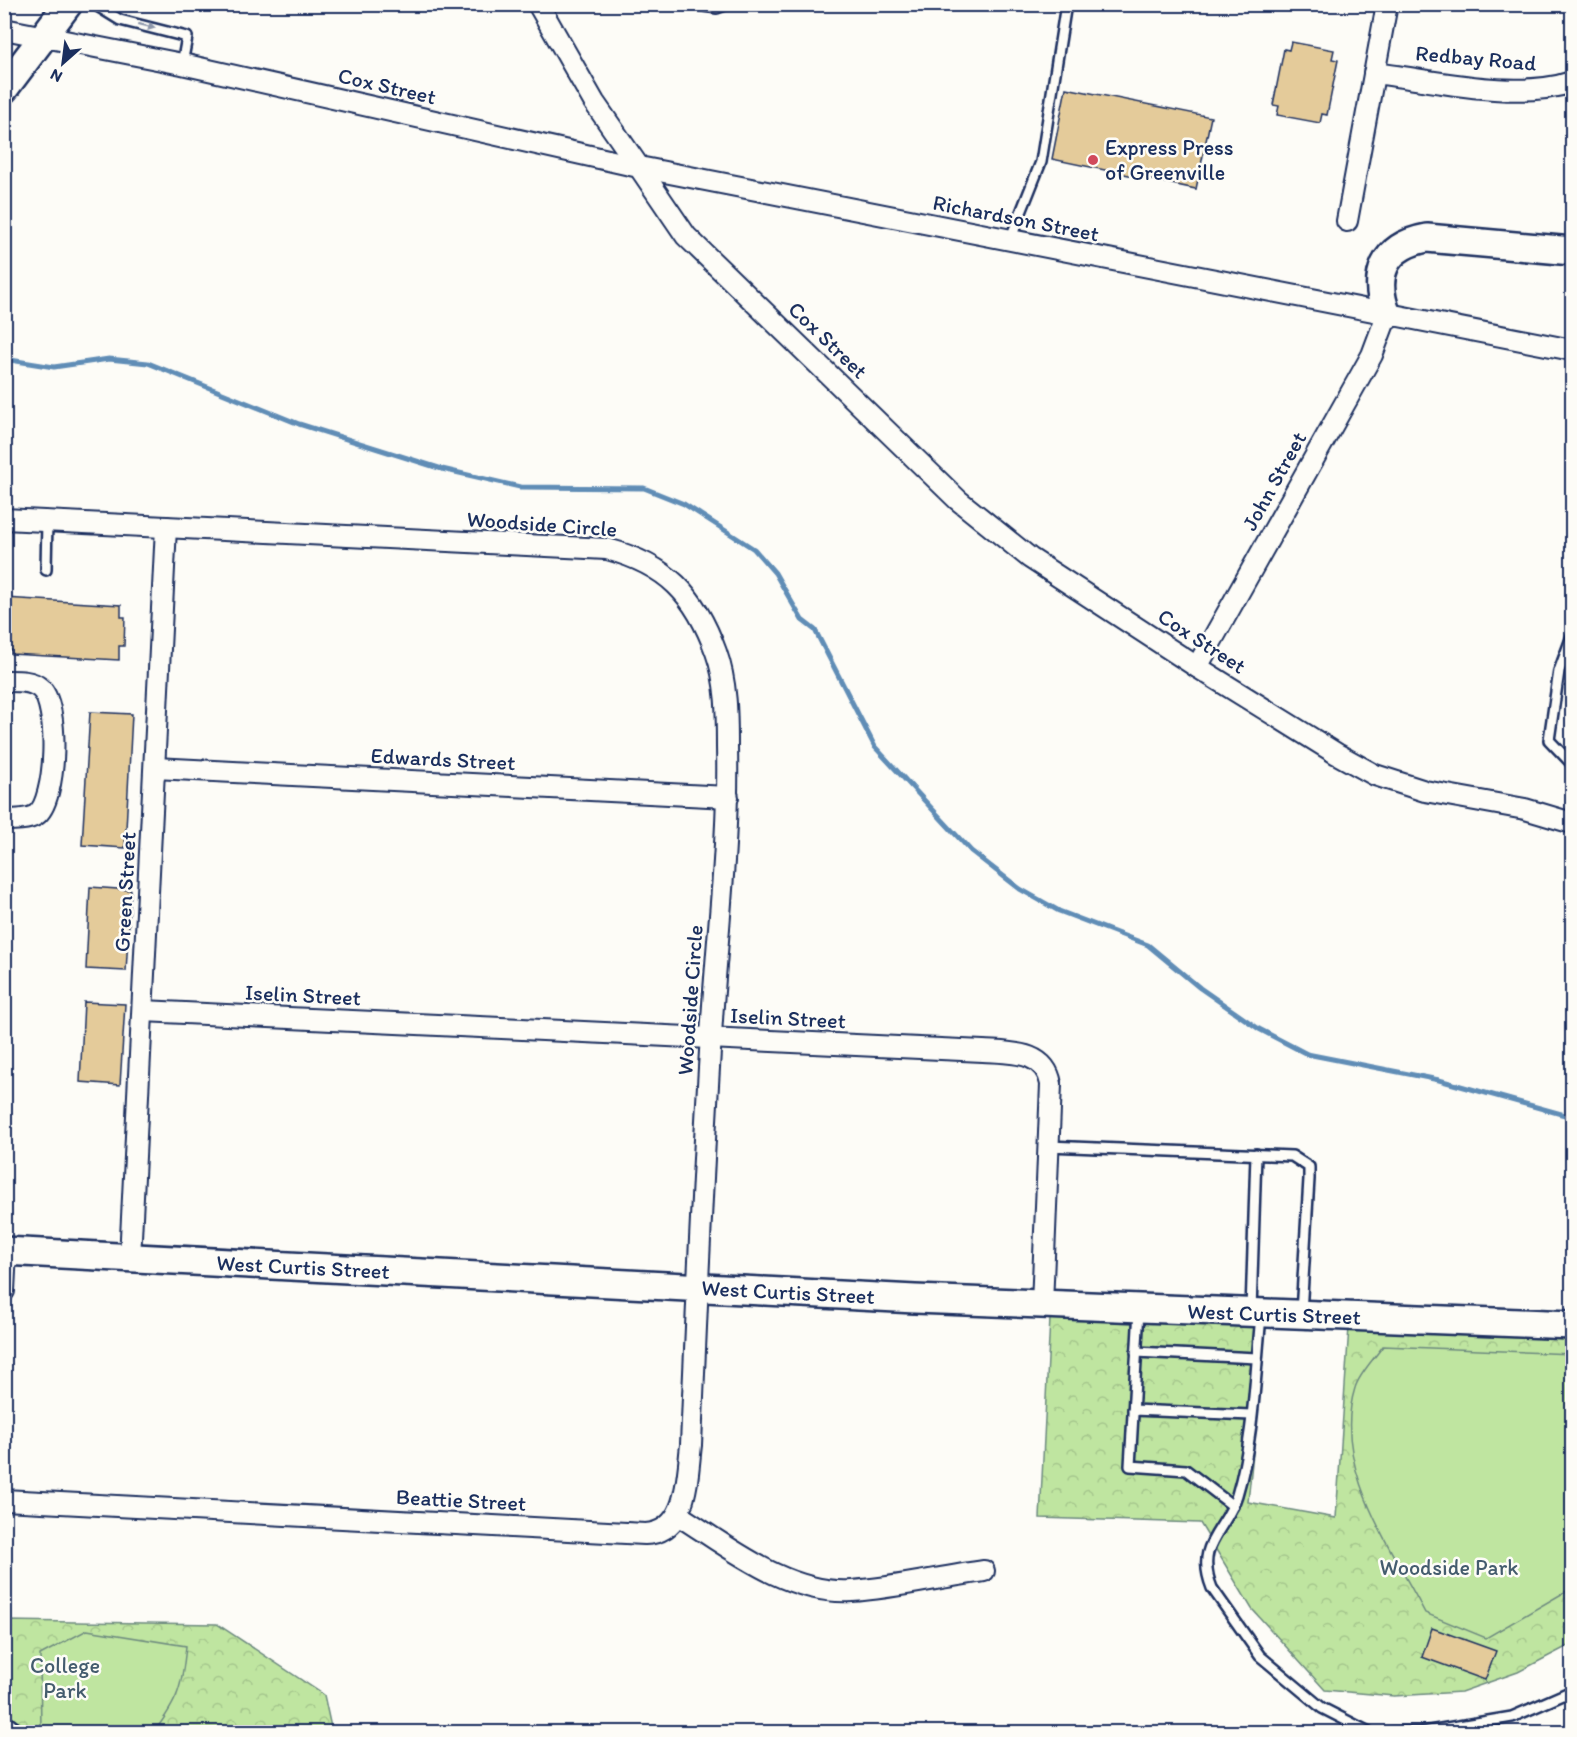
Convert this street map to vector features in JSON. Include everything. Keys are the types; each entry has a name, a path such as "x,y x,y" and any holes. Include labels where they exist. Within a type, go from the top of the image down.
{"street":[{"path":"4,89 68,4"},
{"path":"538,4 594,102 639,167"},
{"path":"1347,221 1387,4"},
{"name":"Cox Street","path":"4,29 182,64 639,167 686,236 958,500 1030,558 1197,666 1337,754 1375,775 1425,791 1525,809 1572,823"},
{"name":"Redbay Road","path":"1374,73 1502,88 1553,88 1572,82"},
{"name":"Richardson Street","path":"639,167 1010,242 1572,350"},
{"path":"1387,315 1380,298 1379,282 1386,261 1398,248 1416,240 1427,238 1572,250"},
{"name":"John Street","path":"1197,666 1372,356 1387,315"},
{"name":"Woodside Circle","path":"4,519 607,549 645,561 669,576 684,591 716,652 727,707 728,797 697,1287"},
{"name":"Green Street","path":"130,1258 166,527"},
{"path":"4,681 24,681 39,687 49,698 54,720 48,799 36,815 19,820 4,820"},
{"name":"Edwards Street","path":"155,768 728,797"},
{"name":"Iselin Street","path":"143,1011 983,1051 1034,1058 1046,1069 1051,1084 1042,1305"},
{"path":"4,1291 5,1251"},
{"name":"West Curtis Street","path":"5,1251 1042,1305 1572,1326"},
{"path":"697,1287 691,1445 687,1477 678,1515 759,1566 804,1585 850,1591 984,1570"},
{"name":"Beattie Street","path":"4,1500 645,1534 662,1532 678,1515"}],"lane":[{"path":"94,4 120,20 187,37 182,64"},
{"path":"690,4 717,8 728,4"},
{"path":"1010,242 1041,162 1066,4"},
{"path":"46,570 47,521"},
{"path":"1572,636 1559,671 1549,740 1572,764"},
{"path":"1048,1146 1292,1156 1309,1167 1301,1315"},
{"path":"1256,1154 1257,1358 1251,1415 1244,1466 1233,1506 1209,1545 1206,1565 1208,1576 1212,1588 1260,1656 1322,1708 1369,1732"},
{"path":"1139,1309 1130,1466 1186,1470 1233,1506"},
{"path":"1136,1352 1257,1358"},
{"path":"1133,1410 1251,1415"},
{"path":"1392,1732 1423,1732 1512,1717 1572,1691"},
{"path":"4,1719 9,1720 21,1732"}],"green space":[{"name":"Woodside Park","path":"1050,1319 1266,1326 1248,1502 1336,1518 1349,1327 1572,1335 1572,1644 1518,1672 1461,1692 1394,1696 1325,1690 1252,1609 1200,1523 1040,1518"},
{"path":"1383,1346 1572,1354 1572,1588 1486,1638 1425,1613 1368,1505 1351,1446 1350,1417 1357,1383"},
{"name":"College Park","path":"5,1621 217,1624 324,1695 332,1732 5,1732"},
{"path":"87,1630 186,1646 178,1692 154,1732 41,1732 40,1655"}],"building":[{"path":"1291,42 1334,50 1332,59 1338,60 1327,115 1322,114 1320,123 1277,115 1279,106 1273,105 1284,49 1289,50"},
{"path":"1066,88 1211,117 1196,189 1052,159"},
{"path":"4,598 121,605 121,617 125,617 124,646 119,646 119,660 11,654 11,650 4,650"},
{"path":"90,712 132,714 125,848 82,845"},
{"path":"90,887 131,890 126,971 86,969"},
{"path":"84,1002 125,1004 120,1085 80,1082"},
{"path":"1432,1628 1496,1651 1485,1680 1422,1657"}],"waterway":[{"path":"4,359 54,367 109,359 148,363 299,424 442,469 520,487 644,488 684,504 754,549 775,573 802,620 815,630 875,747 971,851 1020,889 1059,911 1148,945 1200,988 1259,1029 1307,1054 1439,1080 1572,1117"}],"place":[{"name":"Express Press of Greenville","path":"1093,160"}]}
